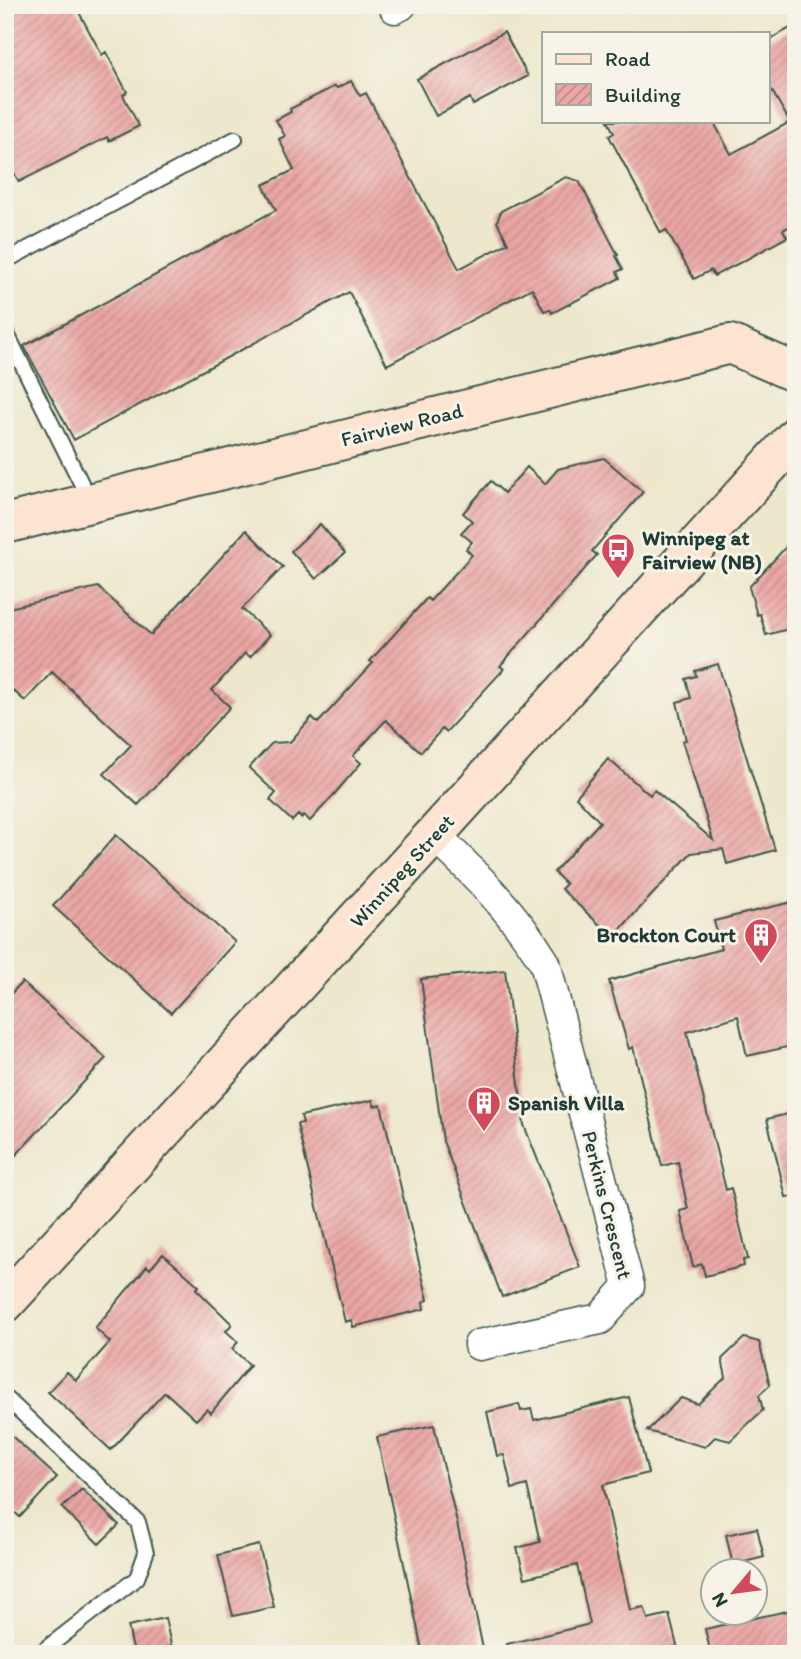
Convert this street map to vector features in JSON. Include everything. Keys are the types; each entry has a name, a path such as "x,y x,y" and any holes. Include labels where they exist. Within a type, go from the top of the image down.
{"main road":[{"name":"Fairview Road","path":"5,524 730,344 796,373"},
{"name":"Winnipeg Street","path":"5,1303 796,436"}],"street":[{"name":"Perkins Crescent","path":"434,835 467,866 518,924 545,963 629,1286 600,1319 479,1345"}],"lane":[{"path":"5,261 235,139"},
{"path":"5,330 90,502"},
{"path":"5,1397 138,1522 146,1553 137,1578 39,1654"}],"building":[{"path":"5,5 75,5 102,55 106,52 127,92 123,95 139,126 109,141 107,137 19,182 5,156"},
{"path":"796,25 796,223 783,230 787,237 747,259 714,276 711,270 694,279 666,230 661,233 609,136 614,133 608,122 714,122 731,154 790,122 770,87 770,39"},
{"path":"504,32 528,76 473,105 470,98 436,116 417,79"},
{"path":"351,81 360,96 366,93 459,269 508,243 497,222 501,211 566,177 579,181 618,255 616,256 623,269 617,272 620,278 552,313 550,309 544,311 532,288 387,365 349,292 74,440 24,346 276,210 263,185 294,170 279,139 285,136 276,120 291,112 290,109 335,86 337,88"},
{"path":"604,458 643,492 592,551 597,555 500,666 504,669 446,732 442,729 421,752 386,720 353,756 361,763 310,821 304,815 301,818 298,815 292,821 270,800 276,793 249,768 272,743 290,742 312,717 318,723 427,598 430,601 472,555 466,549 472,542 461,533 472,521 463,513 491,481 504,493 527,467 545,484 558,469"},
{"path":"320,524 345,553 316,579 291,551"},
{"path":"246,530 283,567 242,609 270,635 250,657 245,653 212,690 230,707 138,805 104,774 131,745 52,672 25,701 5,683 5,609 98,587 151,635"},
{"path":"796,536 796,627 766,635 749,587"},
{"path":"718,664 775,850 727,864 723,849 691,853 613,937 561,889 566,884 554,872 600,822 576,797 608,759 650,795 654,790 713,840 682,741 686,740 677,702 691,698 686,679 696,676 695,671"},
{"path":"116,835 235,942 171,1013 53,906"},
{"path":"796,901 796,1045 747,1056 738,1016 687,1032 726,1190 731,1188 748,1259 743,1260 744,1266 705,1276 702,1264 693,1267 680,1211 688,1209 678,1162 662,1166 633,1047 629,1049 609,981 721,949 714,921"},
{"name":"Spanish Villa","path":"505,970 524,1125 580,1267 502,1297 443,1141 421,979"},
{"path":"22,982 106,1058 5,1167 5,1000"},
{"path":"373,1100 374,1106 381,1105 428,1300 423,1302 424,1309 353,1327 352,1320 345,1322 297,1124 303,1123 301,1116"},
{"path":"796,1112 796,1196 786,1197 767,1119"},
{"path":"163,1254 199,1286 196,1289 232,1324 226,1331 238,1342 232,1349 250,1365 211,1413 207,1409 196,1420 165,1392 111,1450 48,1392 67,1372 76,1380 110,1342 95,1328 147,1266 150,1269"},
{"path":"744,1338 759,1342 770,1385 759,1395 763,1410 730,1441 715,1437 705,1447 647,1431 681,1398 698,1404 726,1377 722,1359"},
{"path":"629,1397 648,1473 603,1485 630,1610 644,1607 648,1619 669,1614 678,1650 665,1654 508,1654 507,1644 590,1624 577,1565 525,1578 517,1548 540,1542 527,1485 512,1489 504,1455 497,1456 487,1412 519,1404 521,1411 531,1409 534,1420"},
{"path":"434,1425 484,1654 423,1654 377,1437"},
{"path":"5,1430 57,1477 20,1517 5,1504"},
{"path":"82,1489 119,1525 99,1544 62,1508"},
{"path":"757,1528 764,1557 731,1558 726,1535"},
{"path":"259,1545 274,1607 233,1616 218,1555"},
{"path":"796,1609 796,1654 711,1654 705,1629 770,1628 770,1615"},
{"path":"165,1618 173,1654 134,1654 128,1626"}],"place":[{"name":"Winnipeg at Fairview (NB)","path":"618,580"},
{"name":"Brockton Court","path":"761,965"},
{"name":"Spanish Villa","path":"484,1133"}]}
